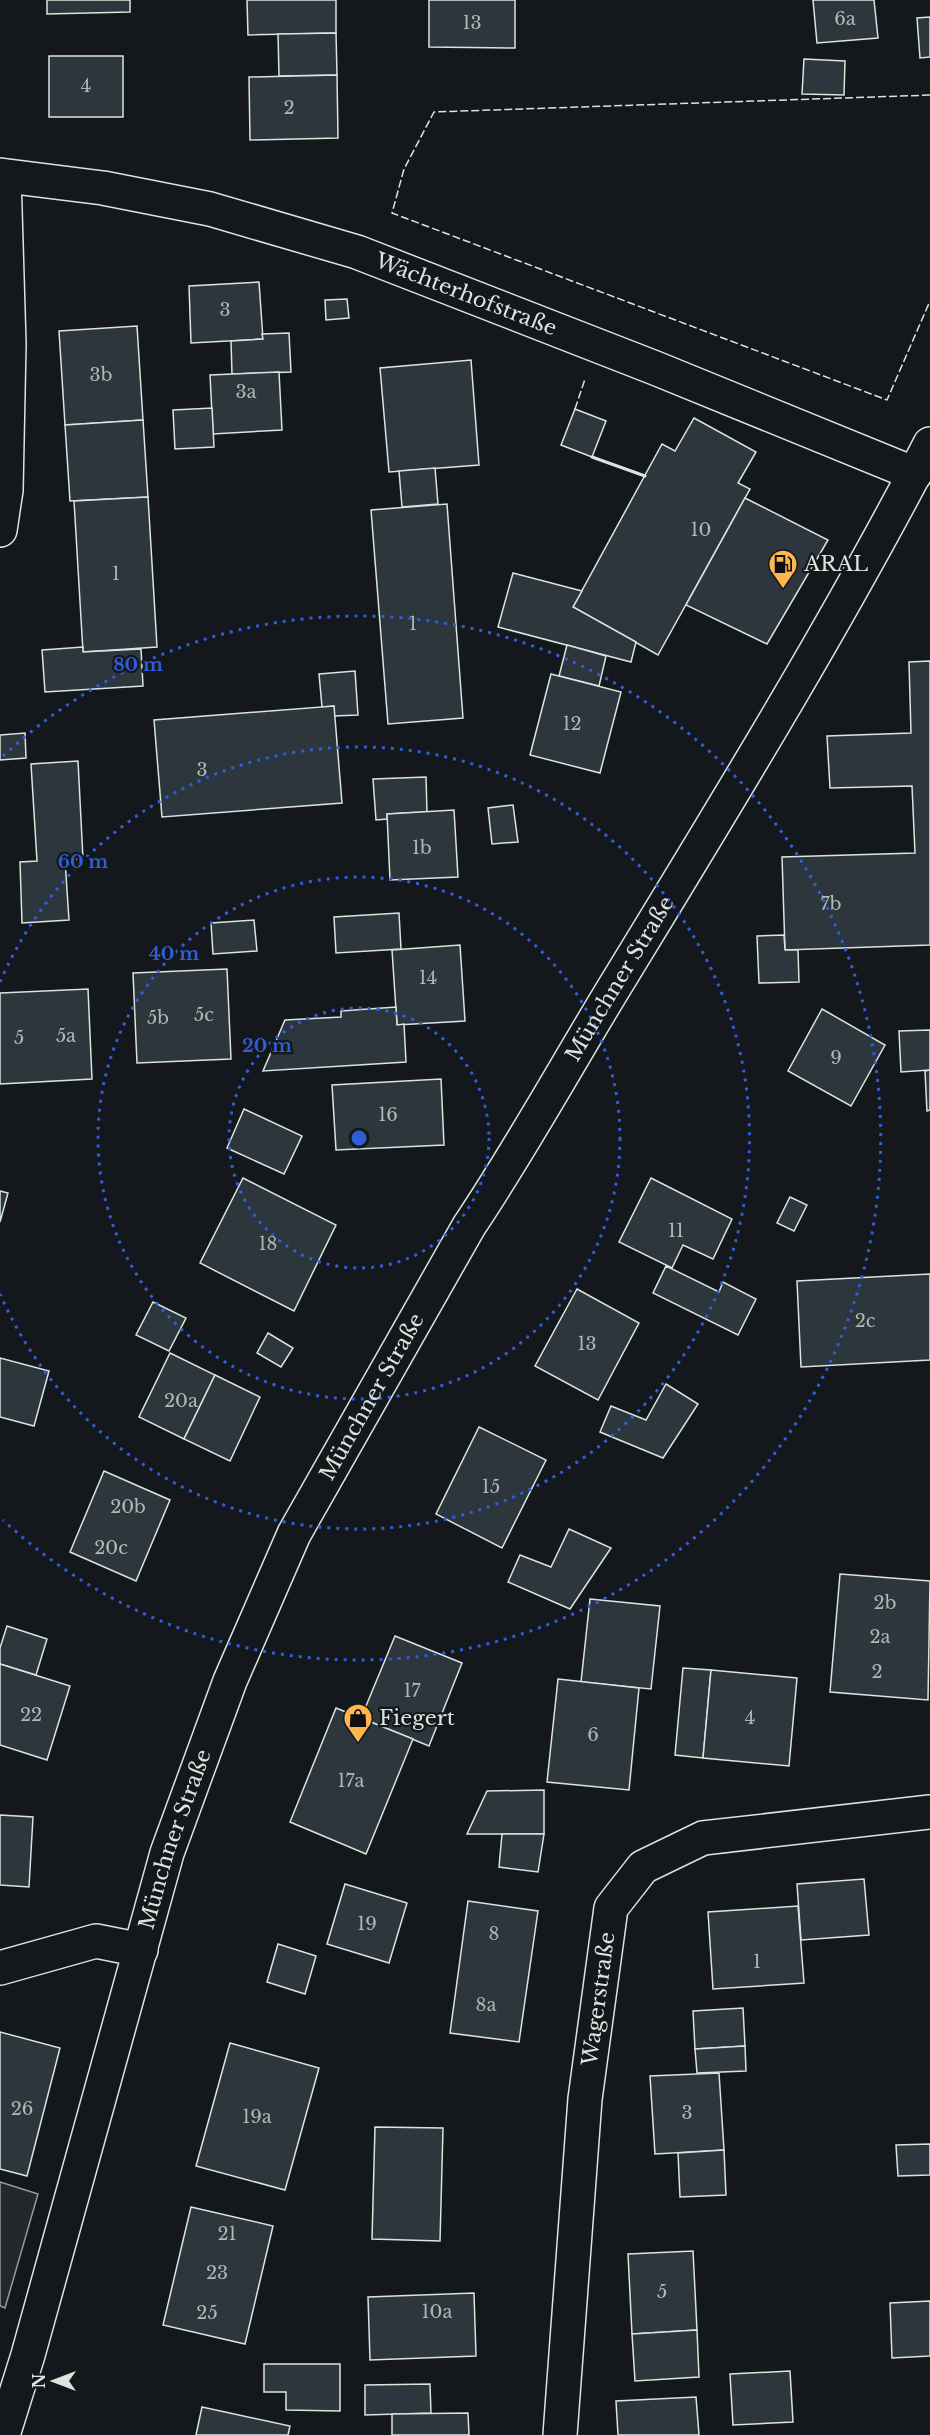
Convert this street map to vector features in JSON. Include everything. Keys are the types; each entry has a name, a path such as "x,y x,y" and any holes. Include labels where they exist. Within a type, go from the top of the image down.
{"street":[{"name":"Wächterhofstraße","path":"2,176 103,188 210,210 357,252 666,372 915,474"},
{"path":"0,530 6,490 9,344 2,176"},
{"name":"Münchner Straße","path":"3,2435 28,2355 167,1853 191,1781 230,1681 294,1534 469,1226 500,1179 559,1077 798,685 930,444"},
{"name":"Wagerstraße","path":"560,2435 585,2099 611,1908 643,1867 703,1838 930,1812"},
{"path":"0,1968 96,1941 141,1950"}],"shaded area":[{"path":"0,2182 38,2194 5,2308 0,2306"}],"building":[{"path":"47,0 130,0 130,12 47,14"},
{"path":"247,0 336,0 336,33 248,35"},
{"path":"429,0 515,0 515,48 429,47"},
{"path":"813,0 874,0 878,38 817,43"},
{"path":"930,17 930,57 920,58 917,18"},
{"path":"336,33 337,75 279,76 278,34"},
{"path":"49,56 123,56 123,117 49,117"},
{"path":"804,59 845,61 844,95 802,94"},
{"path":"337,75 338,138 250,140 249,77"},
{"path":"259,282 263,339 191,343 189,286"},
{"path":"347,299 349,318 326,320 325,300"},
{"path":"137,326 143,420 65,425 59,331"},
{"path":"289,333 291,372 232,374 231,341 263,339 262,334"},
{"path":"471,360 479,465 389,472 380,368"},
{"path":"279,372 282,430 213,434 210,375"},
{"path":"212,408 214,447 175,449 173,410"},
{"path":"575,409 606,421 592,457 561,445"},
{"path":"694,418 756,452 738,483 750,489 658,655 573,607 662,444 675,451"},
{"path":"143,420 148,497 70,501 65,425"},
{"path":"435,468 438,504 402,507 399,471"},
{"path":"148,497 157,647 83,652 74,501"},
{"path":"745,498 828,540 767,644 686,605"},
{"path":"447,504 463,718 388,724 371,510"},
{"path":"513,573 582,591 573,607 636,642 631,662 498,627"},
{"path":"567,645 606,656 599,686 559,676"},
{"path":"83,647 83,652 141,649 143,686 45,692 42,650"},
{"path":"930,661 930,945 785,950 782,857 915,853 912,786 830,788 827,736 911,733 909,662"},
{"path":"355,671 358,715 334,716 334,706 322,707 319,674"},
{"path":"551,674 621,692 600,773 530,755"},
{"path":"334,706 342,803 162,817 154,720"},
{"path":"25,733 26,758 0,760 0,735"},
{"path":"78,761 83,859 65,860 69,920 22,923 20,862 37,861 31,764"},
{"path":"426,777 427,812 387,814 387,819 376,820 373,779"},
{"path":"513,805 518,842 492,844 488,808"},
{"path":"454,810 458,877 390,880 387,814"},
{"path":"399,913 401,949 336,953 334,917"},
{"path":"254,920 257,951 213,954 211,923"},
{"path":"784,935 785,950 798,950 799,982 759,983 757,936"},
{"path":"460,945 465,1021 397,1025 392,950"},
{"path":"227,969 231,1059 137,1063 133,973"},
{"path":"88,989 92,1079 0,1084 0,993"},
{"path":"396,1007 397,1025 404,1024 406,1062 263,1071 285,1020 341,1017 341,1011"},
{"path":"822,1009 885,1045 851,1106 788,1071"},
{"path":"930,1030 930,1070 901,1072 899,1031"},
{"path":"930,1070 930,1110 927,1111 925,1071"},
{"path":"441,1079 444,1145 336,1150 332,1085"},
{"path":"244,1109 302,1136 284,1174 227,1148"},
{"path":"243,1178 336,1225 294,1311 200,1263"},
{"path":"651,1178 732,1219 713,1259 683,1245 672,1268 619,1242"},
{"path":"0,1191 8,1193 0,1222"},
{"path":"790,1197 807,1205 794,1231 777,1223"},
{"path":"666,1266 719,1292 723,1282 756,1299 738,1335 653,1293"},
{"path":"930,1274 930,1360 801,1367 797,1281"},
{"path":"577,1289 639,1323 598,1400 535,1366"},
{"path":"153,1302 186,1318 169,1351 136,1335"},
{"path":"268,1333 293,1348 281,1367 257,1353"},
{"path":"170,1353 215,1375 184,1439 139,1417"},
{"path":"0,1358 49,1371 34,1426 0,1417"},
{"path":"215,1375 260,1397 230,1461 184,1439"},
{"path":"666,1384 698,1404 663,1458 600,1432 611,1406 646,1420"},
{"path":"479,1427 546,1460 502,1548 436,1514"},
{"path":"104,1471 170,1500 136,1581 70,1552"},
{"path":"569,1529 611,1548 570,1609 508,1582 520,1555 551,1567"},
{"path":"840,1574 930,1581 928,1700 830,1692"},
{"path":"590,1599 660,1606 651,1689 581,1682"},
{"path":"7,1626 47,1639 36,1675 0,1664 0,1648"},
{"path":"395,1636 462,1663 429,1746 361,1718"},
{"path":"0,1664 70,1686 47,1760 0,1745"},
{"path":"683,1668 711,1670 703,1758 675,1755"},
{"path":"711,1670 797,1678 789,1766 703,1758"},
{"path":"558,1679 639,1688 629,1790 547,1782"},
{"path":"336,1708 413,1739 366,1854 290,1822"},
{"path":"544,1790 544,1834 467,1834 487,1791"},
{"path":"0,1815 33,1817 29,1887 0,1885"},
{"path":"502,1834 544,1834 538,1872 499,1867"},
{"path":"864,1879 869,1935 801,1940 797,1884"},
{"path":"345,1884 407,1903 389,1963 327,1944"},
{"path":"468,1901 538,1911 519,2042 450,2033"},
{"path":"798,1906 804,1983 713,1989 708,1912"},
{"path":"278,1944 316,1956 305,1994 267,1982"},
{"path":"743,2008 745,2046 695,2049 693,2011"},
{"path":"0,2032 60,2048 27,2176 0,2169"},
{"path":"230,2043 319,2068 285,2190 196,2166"},
{"path":"745,2046 746,2071 697,2073 695,2049"},
{"path":"719,2073 724,2150 655,2154 650,2076"},
{"path":"375,2127 443,2128 440,2241 372,2239"},
{"path":"930,2144 930,2175 898,2176 896,2145"},
{"path":"724,2150 726,2195 680,2197 678,2153"},
{"path":"191,2207 273,2226 245,2344 163,2325"},
{"path":"693,2251 697,2330 632,2334 628,2254"},
{"path":"474,2293 476,2356 370,2360 368,2297"},
{"path":"930,2301 930,2356 892,2358 890,2303"},
{"path":"697,2330 699,2377 635,2381 632,2334"},
{"path":"264,2364 340,2364 340,2411 286,2410 286,2392 264,2392"},
{"path":"790,2371 793,2422 733,2425 730,2374"},
{"path":"430,2384 431,2413 365,2415 365,2385"},
{"path":"696,2397 699,2435 618,2435 616,2401"},
{"path":"202,2407 290,2426 288,2435 196,2435"},
{"path":"468,2413 469,2435 392,2435 392,2414"}],"fence":[{"path":"930,95 434,112 404,169 392,213 887,400 930,301"},
{"path":"575,409 585,379"}],"wall":[{"path":"592,457 645,476"}],"place":[{"name":"ARAL","path":"783,590"},
{"name":"Fiegert","path":"358,1744"}]}
